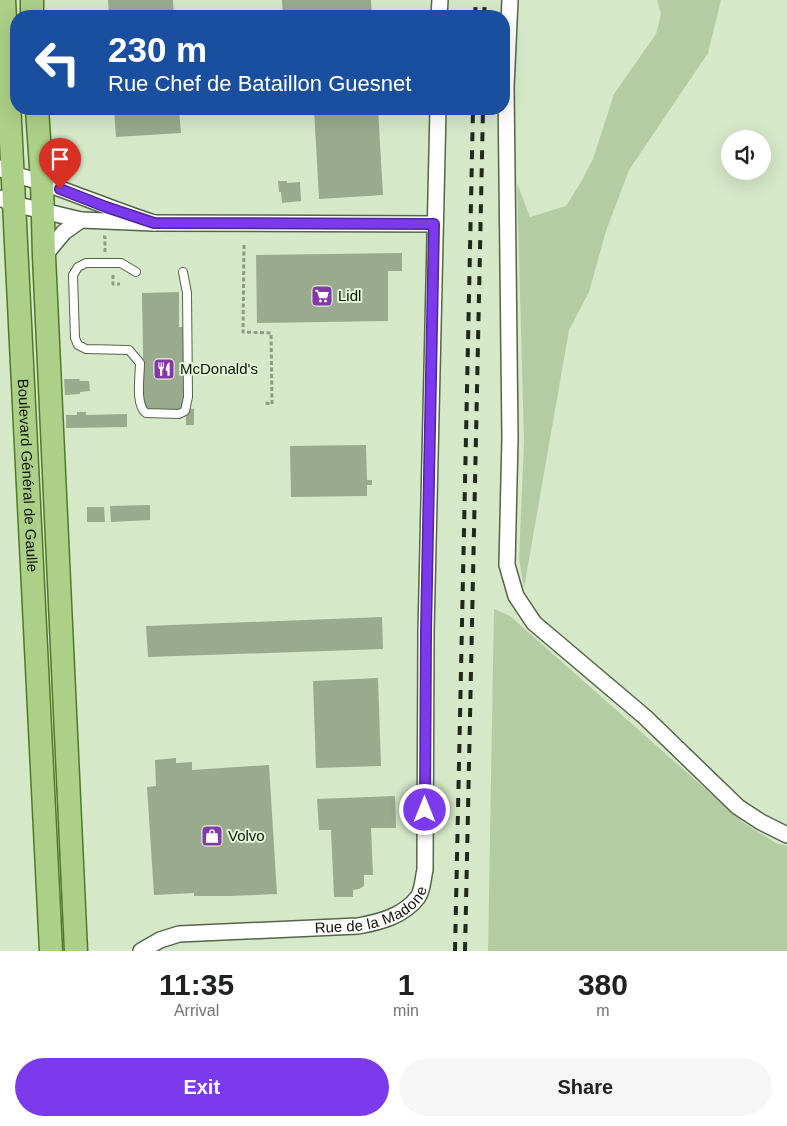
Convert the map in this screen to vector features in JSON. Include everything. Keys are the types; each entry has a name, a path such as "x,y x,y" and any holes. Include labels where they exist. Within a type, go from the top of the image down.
{"main road":[{"name":"Boulevard Général de Gaulle","path":"4,0 3,70 7,201 51,951"},
{"name":"Boulevard Général de Gaulle","path":"37,115 76,951"}],"street":[{"name":"Rue de la Madone","path":"141,951 160,940 179,934 358,926 385,921 405,909 419,896 425,870 426,632 438,115"},
{"path":"506,115 510,438 507,565 516,596 534,623 645,717 738,807 761,822 787,835"},
{"path":"6,171 42,182 154,223"},
{"path":"7,201 81,220 154,223 434,224"},
{"path":"44,256 64,232 81,220"}],"lane":[{"path":"136,272 121,262 86,263 78,267 73,276 75,338 78,345 86,349 129,350 140,363 140,406 143,412 179,414 185,411 188,397 187,293 183,272"}],"path":[{"path":"96,237 105,237 105,259"},
{"path":"244,246 243,332 271,333 272,404 265,403"}],"green space":[{"path":"657,0 721,0 708,53 629,170 606,231 589,292 569,330 524,588 519,559 524,442 517,183 530,217 566,206 593,159 614,94 656,34 661,14"},
{"path":"494,609 510,616 744,823 776,843 787,846 787,951 488,951"}],"building":[{"path":"108,0 173,0 174,10 109,10"},
{"path":"282,0 371,0 372,10 283,10"},
{"path":"114,115 180,115 181,133 116,137"},
{"path":"314,115 378,115 383,195 319,199"},
{"path":"278,181 287,181 287,183 300,182 301,201 282,203"},
{"name":"Lidl","path":"402,253 402,271 388,271 388,321 257,323 256,255"},
{"name":"McDonald's","path":"179,292 179,327 183,327 185,411 144,412 142,293"},
{"path":"64,379 89,381 90,391 65,395"},
{"path":"186,408 194,409 194,425 186,425"},
{"path":"77,412 86,412 86,415 127,414 127,427 66,428 66,415 77,415"},
{"path":"366,445 367,480 372,480 372,485 367,485 367,496 291,497 290,446"},
{"path":"150,505 150,520 111,522 110,506"},
{"path":"87,507 104,507 105,522 87,522"},
{"path":"382,617 383,649 148,657 146,626"},
{"path":"378,678 381,766 316,768 313,681"},
{"path":"176,758 176,763 192,762 192,770 269,765 277,894 194,896 194,893 154,895 147,787 156,786 155,760"},
{"path":"395,796 396,828 371,828 373,875 364,875 364,886 353,890 353,897 334,897 331,830 319,830 317,799"}],"railway":[{"path":"475,10 476,0"},
{"path":"484,10 485,0"},
{"path":"455,951 473,115"},
{"path":"465,951 483,115"}],"place":[{"name":"Lidl","path":"322,296"},
{"name":"McDonald's","path":"164,369"},
{"name":"Volvo","path":"212,836"}],"route":[{"path":"60,189 154,223 434,224 426,632 425,810"}]}
